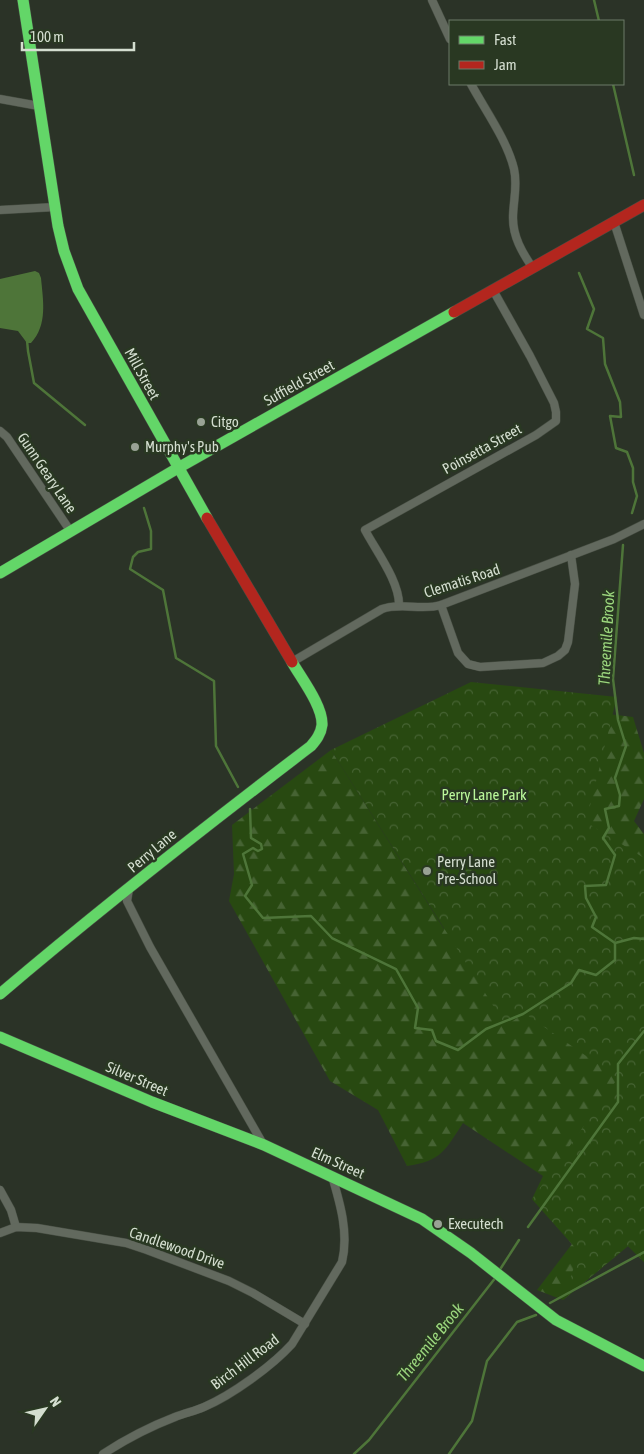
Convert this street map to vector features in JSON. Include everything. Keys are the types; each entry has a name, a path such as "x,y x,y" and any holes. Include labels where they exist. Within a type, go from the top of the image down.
{"street":[{"path":"432,0 449,37"},
{"name":"Mill Street","path":"20,1 55,208 64,251 78,289 178,468 320,712 321,730"},
{"path":"472,85 504,143 512,162 516,188 512,216 513,229 518,244 532,267"},
{"path":"0,99 39,106"},
{"name":"Suffield Street","path":"0,573 178,468 644,205"},
{"path":"0,210 55,208"},
{"name":"Suffield Street","path":"614,222 644,211"},
{"path":"614,222 644,315"},
{"name":"Poinsetta Street","path":"399,606 398,594 394,584 365,530 556,421 554,403 493,290"},
{"name":"Gunn Geary Lane","path":"0,431 7,438 70,532"},
{"name":"Clematis Road","path":"292,662 382,609 399,606 427,608 441,605 614,539 644,524"},
{"path":"441,605 458,653 468,664 480,667 551,661 562,654 568,642 575,584 572,555"},
{"name":"Perry Lane","path":"0,994 80,926 311,746 321,730"},
{"path":"129,889 127,901 150,947 264,1146"},
{"name":"Silver Street","path":"0,1037 152,1102 264,1146"},
{"name":"Elm Street","path":"264,1146 422,1219 443,1232 498,1274 538,1308 556,1320 644,1366"},
{"name":"Birch Hill Road","path":"103,1454 143,1430 204,1407 241,1385 283,1354 292,1344 342,1262 344,1254 343,1222 332,1176"},
{"path":"0,1190 12,1210 16,1227"},
{"name":"Candlewood Drive","path":"0,1233 16,1227 36,1228 126,1243 188,1264 235,1284 305,1324"}],"green space":[{"name":"Perry Lane Park","path":"471,682 617,697 586,822 644,858 644,1262 628,1246 563,1300 579,1252 532,1199 618,1078 524,1013 506,1026 331,750"},
{"path":"470,697 633,717 644,753 644,799 634,821 644,834 644,1262 628,1246 563,1300 537,1290 572,1244 532,1199 543,1176 463,1123 441,1153 428,1161 407,1166 378,1110 330,1081 229,901 234,874 232,825 331,750 444,929"}],"shaded area":[{"path":"35,271 39,273 41,278 43,312 40,328 36,336 31,343 27,343 18,331 0,328 0,279"}],"waterway":[{"name":"Threemile Brook","path":"594,0 599,20"},
{"name":"Threemile Brook","path":"613,85 634,175"},
{"name":"Threemile Brook","path":"579,273 594,309 587,329 603,338 605,364 620,402 621,417 610,416 616,448 627,452 633,468 633,482 637,496 632,513"},
{"path":"27,340 34,383 85,425"},
{"path":"144,508 151,531 151,549 138,552 133,557 130,569 163,590 176,658 214,681 216,746 238,787"},
{"name":"Threemile Brook","path":"623,545 613,679 618,720 626,746 615,778 620,795 619,806 605,809 609,828 603,838 615,855 606,885 585,886 586,898 596,917 592,927 615,943 634,938 644,939"},
{"path":"250,809 251,838 261,844 262,849 258,851 253,848 243,854 252,885 245,896 263,918 311,916 332,938 396,969 418,1008 415,1028 432,1030 436,1041 458,1050 486,1029 523,1014 571,983 579,970 596,975 615,960 615,943"},
{"name":"Threemile Brook","path":"528,1227 618,1102 618,1064 644,1031"},
{"name":"Threemile Brook","path":"499,1271 519,1240"},
{"path":"550,1303 644,1252"},
{"name":"Threemile Brook","path":"354,1454 369,1440 496,1277"},
{"path":"449,1454 472,1421 487,1361 517,1322 536,1315"}],"traffic: fast":[{"path":"23,0 58,226 64,251 78,289 207,518"},
{"path":"0,573 178,468 454,312"},
{"path":"0,994 76,930 311,746 321,731 321,717 315,701 292,662"},
{"path":"0,1037 152,1102 264,1145 422,1219 471,1253 556,1320 644,1366"}],"traffic: jam":[{"path":"454,312 644,205"},
{"path":"207,518 292,662"}],"place":[{"name":"Citgo","path":"201,422"},
{"name":"Murphy's Pub","path":"135,447"},
{"name":"Perry Lane Pre-School","path":"427,871"},
{"name":"Executech","path":"438,1224"}]}
